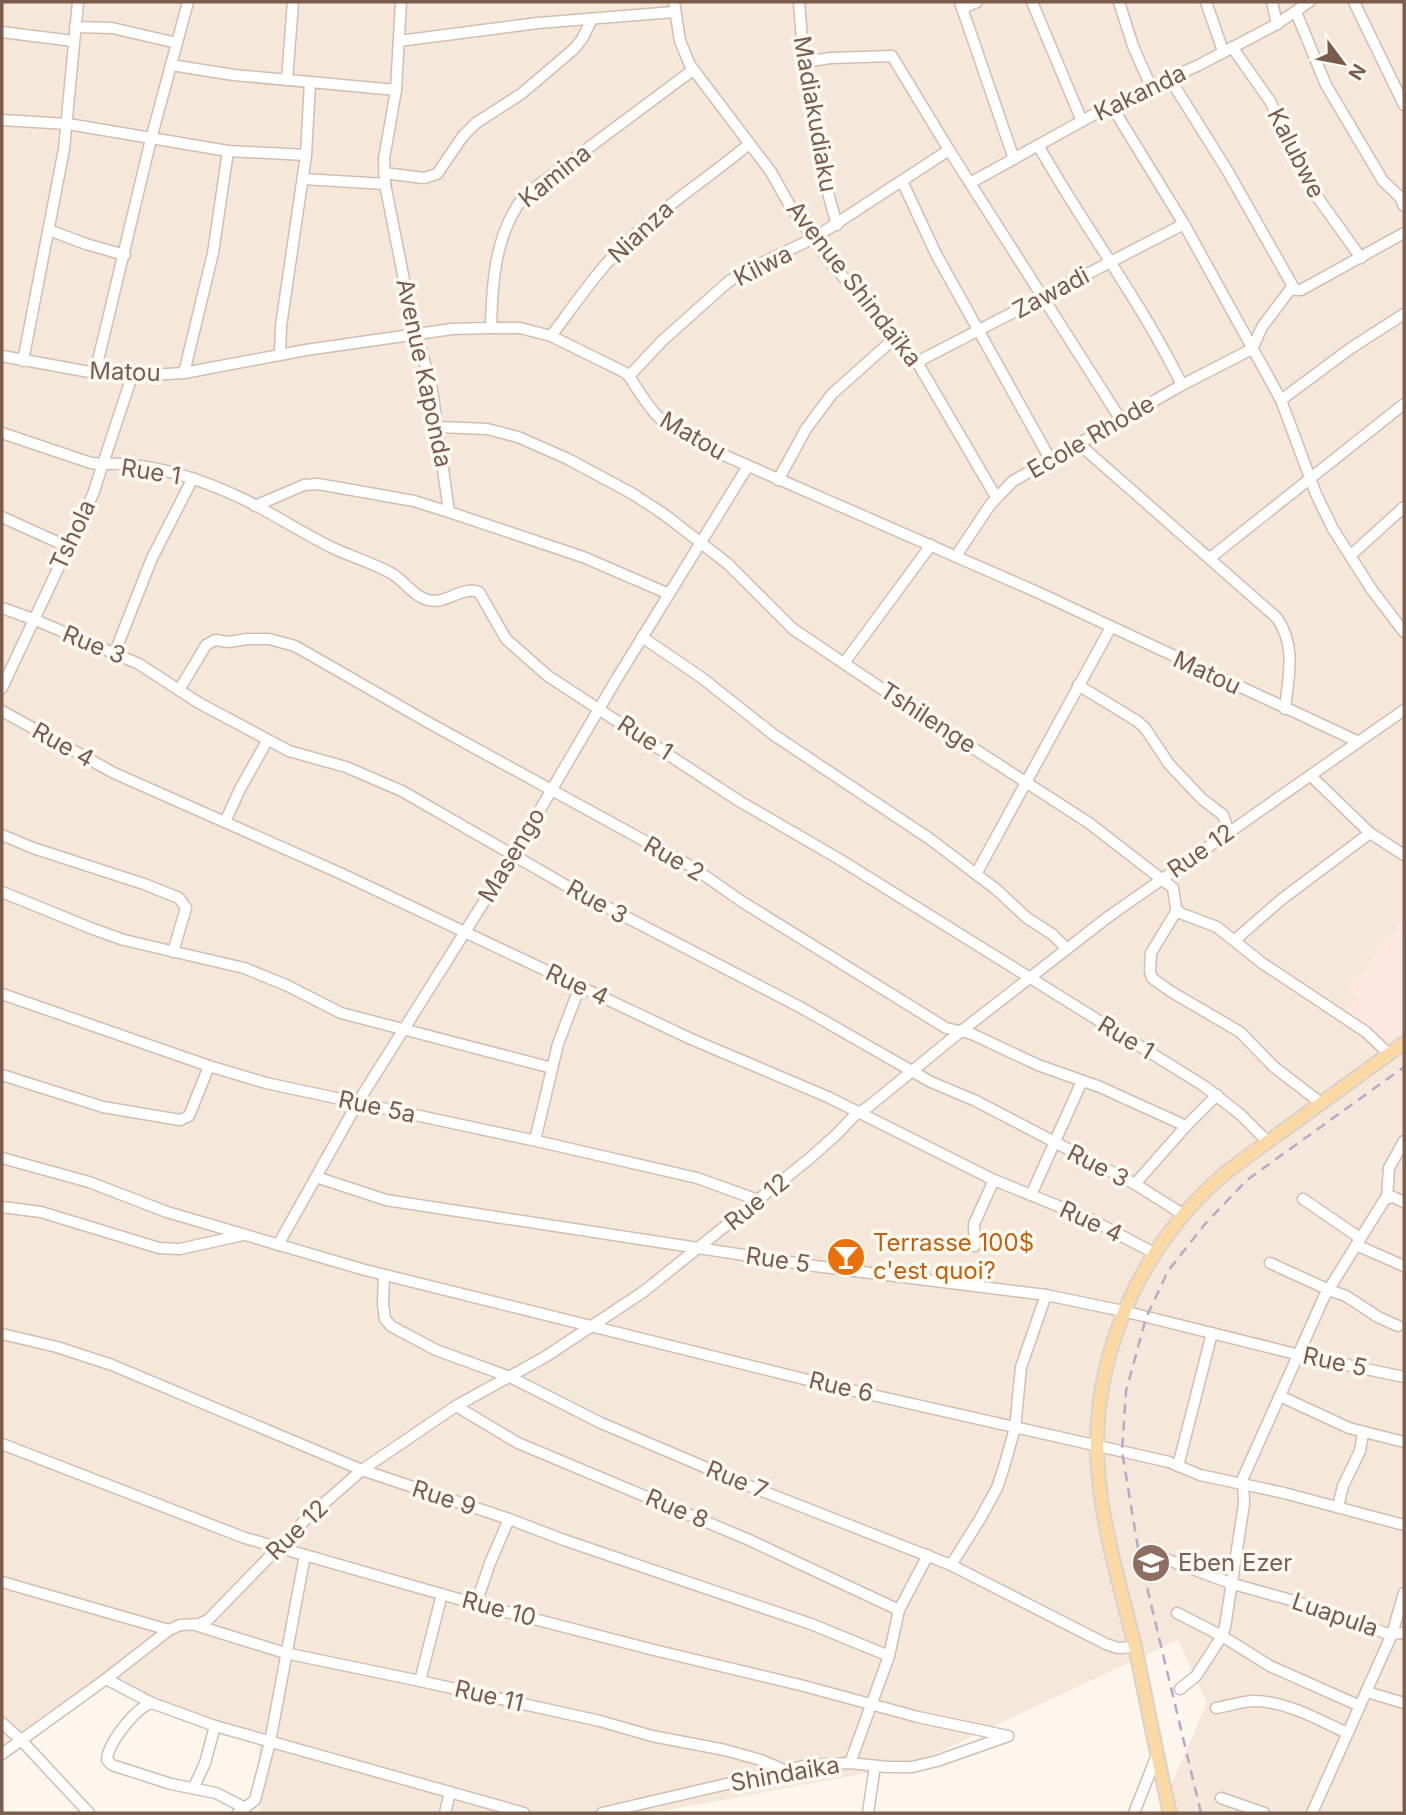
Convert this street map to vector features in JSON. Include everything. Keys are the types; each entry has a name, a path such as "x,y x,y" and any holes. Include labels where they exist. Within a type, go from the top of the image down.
{"main road":[{"path":"1170,1813 1104,1512 1097,1445 1106,1370 1123,1311 1154,1253 1213,1184 1404,1043"}],"street":[{"path":"23,361 68,124 78,2"},
{"path":"95,373 151,139 188,2"},
{"path":"287,80 293,2"},
{"name":"Avenue Kaponda","path":"401,2 396,90 387,141 385,179 409,305 430,381 439,427 449,512"},
{"name":"Madiakudiaku","path":"799,2 804,62 819,161 837,225"},
{"path":"976,2 961,5 1014,159"},
{"path":"1032,2 1082,121"},
{"path":"1119,2 1133,46 1151,87"},
{"name":"Kalubwe","path":"1206,2 1228,49 1270,101 1316,195 1361,257"},
{"path":"1272,2 1278,24"},
{"name":"Kakanda","path":"970,183 1111,105 1170,79 1278,24 1309,2"},
{"path":"1354,2 1404,105"},
{"path":"399,41 674,7"},
{"name":"Avenue Shindaïka","path":"674,7 682,50 693,70 771,172 790,206 842,276 918,362 996,497"},
{"path":"1296,12 1326,85 1383,181 1400,197 1404,206"},
{"path":"303,179 424,178 437,174 463,136 476,124 521,94 574,49 592,19"},
{"path":"75,27 111,28 177,43"},
{"path":"2,32 74,41"},
{"path":"804,62 831,58 870,59 892,56 1121,420"},
{"path":"171,65 234,75 396,90"},
{"name":"Kamina","path":"491,328 493,281 499,246 509,219 525,195 693,70"},
{"path":"1170,79 1227,170 1292,288 1301,290 1404,233"},
{"path":"280,354 281,326 306,155 310,82"},
{"path":"1111,105 1184,224 1281,400 1323,510 1372,590 1404,632"},
{"path":"2,120 68,124 228,151 306,155"},
{"name":"Nianza","path":"551,337 591,282 629,240 672,202 749,144"},
{"path":"1038,145 1170,359 1182,385"},
{"name":"Kilwa","path":"629,376 670,333 728,282 743,272 814,239 949,150"},
{"path":"184,373 213,253 228,151"},
{"path":"902,181 936,254 1050,459"},
{"name":"Zawadi","path":"918,362 1184,224"},
{"path":"49,230 100,249 125,255"},
{"path":"1252,349 1262,327 1292,288"},
{"path":"1281,400 1350,348 1404,314"},
{"name":"Matou","path":"2,356 95,373 132,376 184,373 280,354 452,329 520,328 571,344 629,376 649,408 663,423 696,443 956,556 1359,743"},
{"path":"778,480 806,429 832,394 897,336"},
{"name":"Ecole Rhode","path":"956,556 996,497 1013,481 1182,385 1252,349"},
{"name":"Tshola","path":"2,688 103,466 132,376"},
{"path":"1210,558 1404,404"},
{"name":"Tshilenge","path":"439,427 486,429 539,444 633,494 702,542 751,585 787,624 1109,837 1173,888 1177,909"},
{"name":"Rue 1","path":"2,433 103,466 123,464 193,478 255,506 335,549 396,576 422,598 435,601 466,591 479,592 501,631 514,647 548,676 739,801 839,859 1217,1095 1268,1142"},
{"path":"1079,444 1277,618 1284,628 1290,649 1285,709"},
{"name":"Masengo","path":"278,1245 358,1102 514,854 599,708 748,467"},
{"path":"115,652 152,558 193,478"},
{"path":"255,506 304,485 318,484 414,501 583,556 668,594"},
{"path":"1351,555 1404,507"},
{"path":"2,517 68,547"},
{"path":"844,663 931,545"},
{"name":"Rue 3","path":"2,608 139,664 267,741 289,751 346,767 402,791 572,889 800,1007 912,1071 976,1101 1135,1184 1184,1215"},
{"path":"976,874 1111,627"},
{"path":"642,637 702,678 774,735 885,807 976,874 1067,949"},
{"name":"Rue 2","path":"179,690 206,645 215,640 229,642 269,639 295,646 694,868 741,901 946,1028 972,1034 1038,1065 1185,1126"},
{"path":"1078,685 1145,728 1169,764 1202,799 1223,815 1229,832"},
{"name":"Rue 12","path":"2,1754 169,1630 208,1620 278,1547 362,1470 456,1406 510,1377 643,1293 829,1142 856,1113 1067,949 1162,878 1404,710"},
{"name":"Rue 4","path":"2,711 114,772 353,880 691,1039 828,1097 994,1180 1090,1219 1154,1253"},
{"path":"225,822 267,741"},
{"path":"1311,776 1370,833 1404,855"},
{"path":"1235,940 1282,899 1370,833"},
{"path":"2,835 179,898 186,908 173,952"},
{"path":"2,892 93,929 173,952 244,968 341,1013 552,1068"},
{"path":"1321,1103 1274,1067 1240,1032 1152,978 1152,953 1177,909 1182,914 1211,923 1262,963 1366,1032 1389,1054"},
{"path":"535,1140 552,1068 580,986"},
{"name":"Rue 5a","path":"2,994 266,1083 535,1140 697,1178 758,1200"},
{"path":"2,1075 103,1107 180,1120 189,1116 209,1066"},
{"path":"1031,1195 1082,1081"},
{"path":"1135,1184 1185,1126 1217,1095"},
{"path":"1181,1689 1196,1676 1222,1636 1244,1504 1243,1478 1324,1297 1381,1203 1387,1198 1389,1168 1404,1142"},
{"name":"Rue 6","path":"2,1158 89,1182 167,1212 384,1275 824,1384 1097,1445 1178,1466 1200,1475 1404,1525"},
{"name":"Rue 5","path":"316,1177 380,1199 815,1266 1046,1295 1404,1377"},
{"path":"975,1246 974,1224 994,1180"},
{"path":"1387,1198 1404,1202"},
{"path":"1303,1199 1358,1241 1404,1266"},
{"path":"2,1207 41,1212 159,1248 180,1249 244,1235"},
{"path":"1270,1262 1346,1296 1378,1317 1398,1326"},
{"name":"Rue 7","path":"384,1275 385,1319 391,1326 436,1350 510,1377 622,1432 801,1507 828,1515 951,1565 1106,1644 1118,1648 1135,1647"},
{"path":"951,1565 997,1488 1015,1427 1021,1367 1046,1295"},
{"path":"1178,1466 1212,1333"},
{"name":"Rue 9","path":"2,1334 112,1365 362,1470 811,1624 889,1656"},
{"path":"1280,1396 1349,1428 1404,1442"},
{"name":"Rue 8","path":"456,1406 518,1443 747,1539 900,1610"},
{"path":"1338,1507 1342,1486 1355,1463 1363,1433"},
{"name":"Rue 10","path":"2,1444 217,1528 305,1555 476,1604 872,1705 1008,1736"},
{"path":"476,1604 509,1519"},
{"name":"Luapula","path":"1147,1552 1230,1583 1301,1603 1392,1634 1404,1633"},
{"path":"152,1703 142,1707 132,1718 110,1748 107,1760 112,1765 171,1784 216,1793 246,1811 255,1800 270,1742 305,1555"},
{"path":"850,1763 889,1656 900,1610 928,1555"},
{"path":"2,1582 169,1630"},
{"path":"1312,1813 1392,1634 1404,1592"},
{"path":"420,1681 442,1594"},
{"path":"1177,1613 1222,1636 1270,1666 1360,1706"},
{"name":"Rue 11","path":"195,1625 285,1653 725,1750 782,1769"},
{"path":"106,1679 152,1703 215,1726 524,1813"},
{"path":"1367,1692 1404,1703"},
{"path":"1216,1707 1254,1701 1274,1704 1297,1710 1347,1733"},
{"path":"2,1723 89,1813"},
{"path":"194,1787 205,1763 215,1726"},
{"name":"Shindaika","path":"602,1813 622,1811 782,1769 808,1765 850,1763 912,1767 1008,1736"},
{"path":"1134,1813 1157,1755"},
{"path":"868,1813 875,1766"},
{"path":"445,1813 450,1792"},
{"path":"1221,1798 1264,1813"}],"shaded area":[{"path":"2,2 1404,2 1404,1813 1159,1813 1207,1703 1178,1640 911,1765 651,1813 259,1813 259,1738 98,1684 2,1753"},
{"path":"1404,917 1404,1034 1389,1046 1346,1014 1356,999 1349,990"}],"railway":[{"path":"1201,1813 1139,1554 1122,1451 1126,1391 1146,1318 1168,1271 1205,1224 1247,1180 1404,1067"}],"place":[{"name":"Terrasse 100$ c'est quoi?","path":"846,1257"},
{"name":"Eben Ezer","path":"1151,1563"}]}
